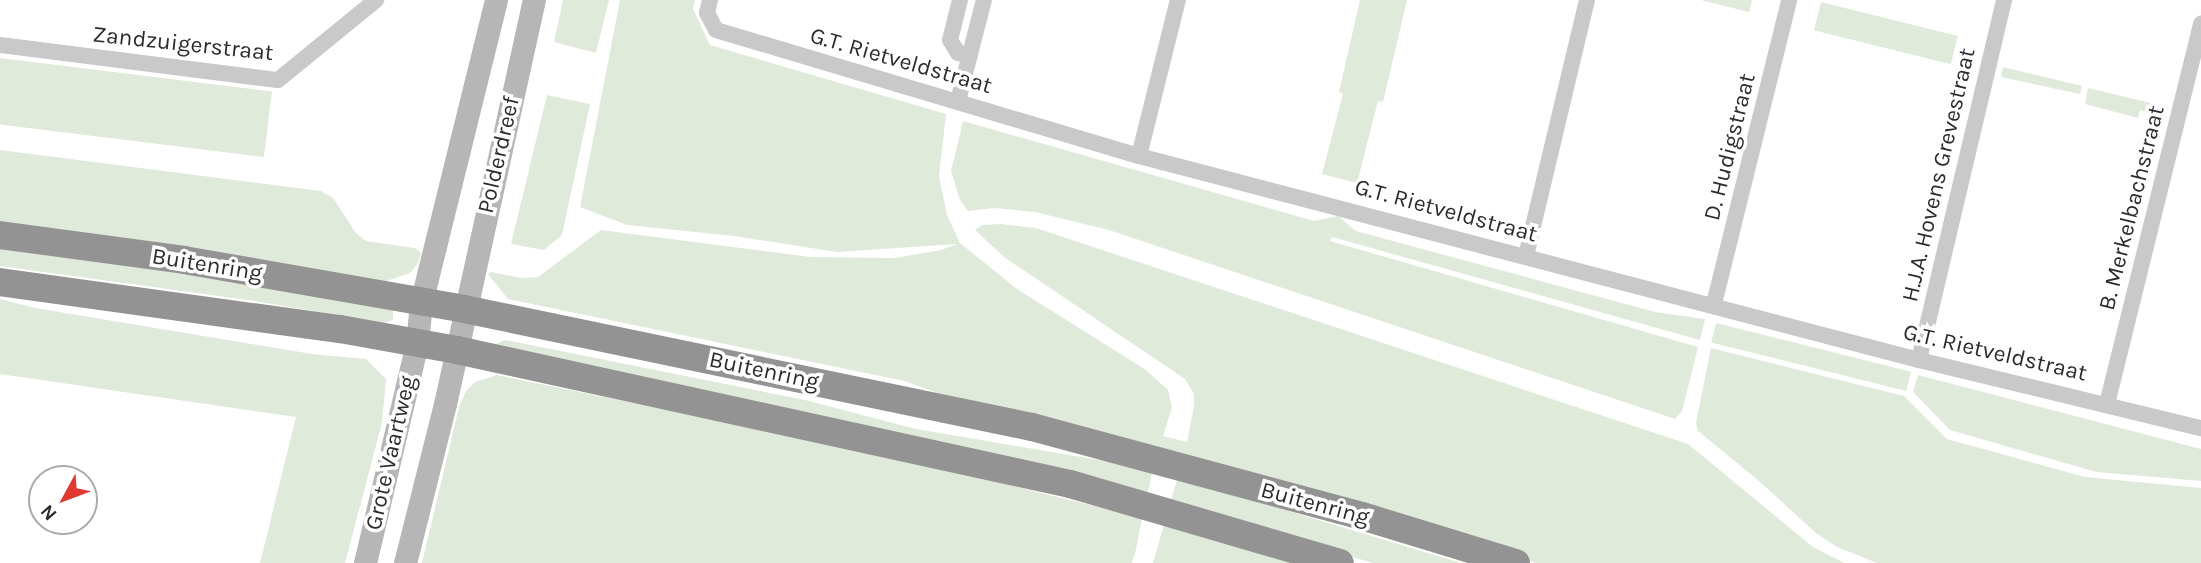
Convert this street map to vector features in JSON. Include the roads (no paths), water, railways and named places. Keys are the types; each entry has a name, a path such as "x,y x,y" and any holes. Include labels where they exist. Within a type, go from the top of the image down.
{"highway":[{"name":"Buitenring","path":"0,235 184,260 464,309 1032,427 1362,516 1516,563"},
{"name":"Buitenring","path":"0,282 340,329 457,351 1070,484 1340,563"}],"main road":[{"name":"Polderdreef","path":"417,343 421,303 496,0"},
{"name":"Polderdreef","path":"457,351 464,309 534,0"},
{"name":"Grote Vaartweg","path":"365,563 417,343"},
{"name":"Grote Vaartweg","path":"405,563 457,351"}],"street":[{"name":"Zandzuigerstraat","path":"0,45 278,80 376,0"},
{"name":"G.T. Rietveldstraat","path":"710,0 707,13 716,30 1139,156 1714,304 1919,360 2201,428"},
{"path":"960,0 950,40 958,53 970,55"},
{"path":"958,101 984,0"},
{"path":"1139,156 1178,0"},
{"path":"1526,256 1587,0"},
{"name":"D. Hudigstraat","path":"1714,304 1789,0"},
{"name":"H.J.A. Hovens Grevestraat","path":"1919,360 2004,0"},
{"name":"B. Merkelbachstraat","path":"2108,404 2201,23"}]}
